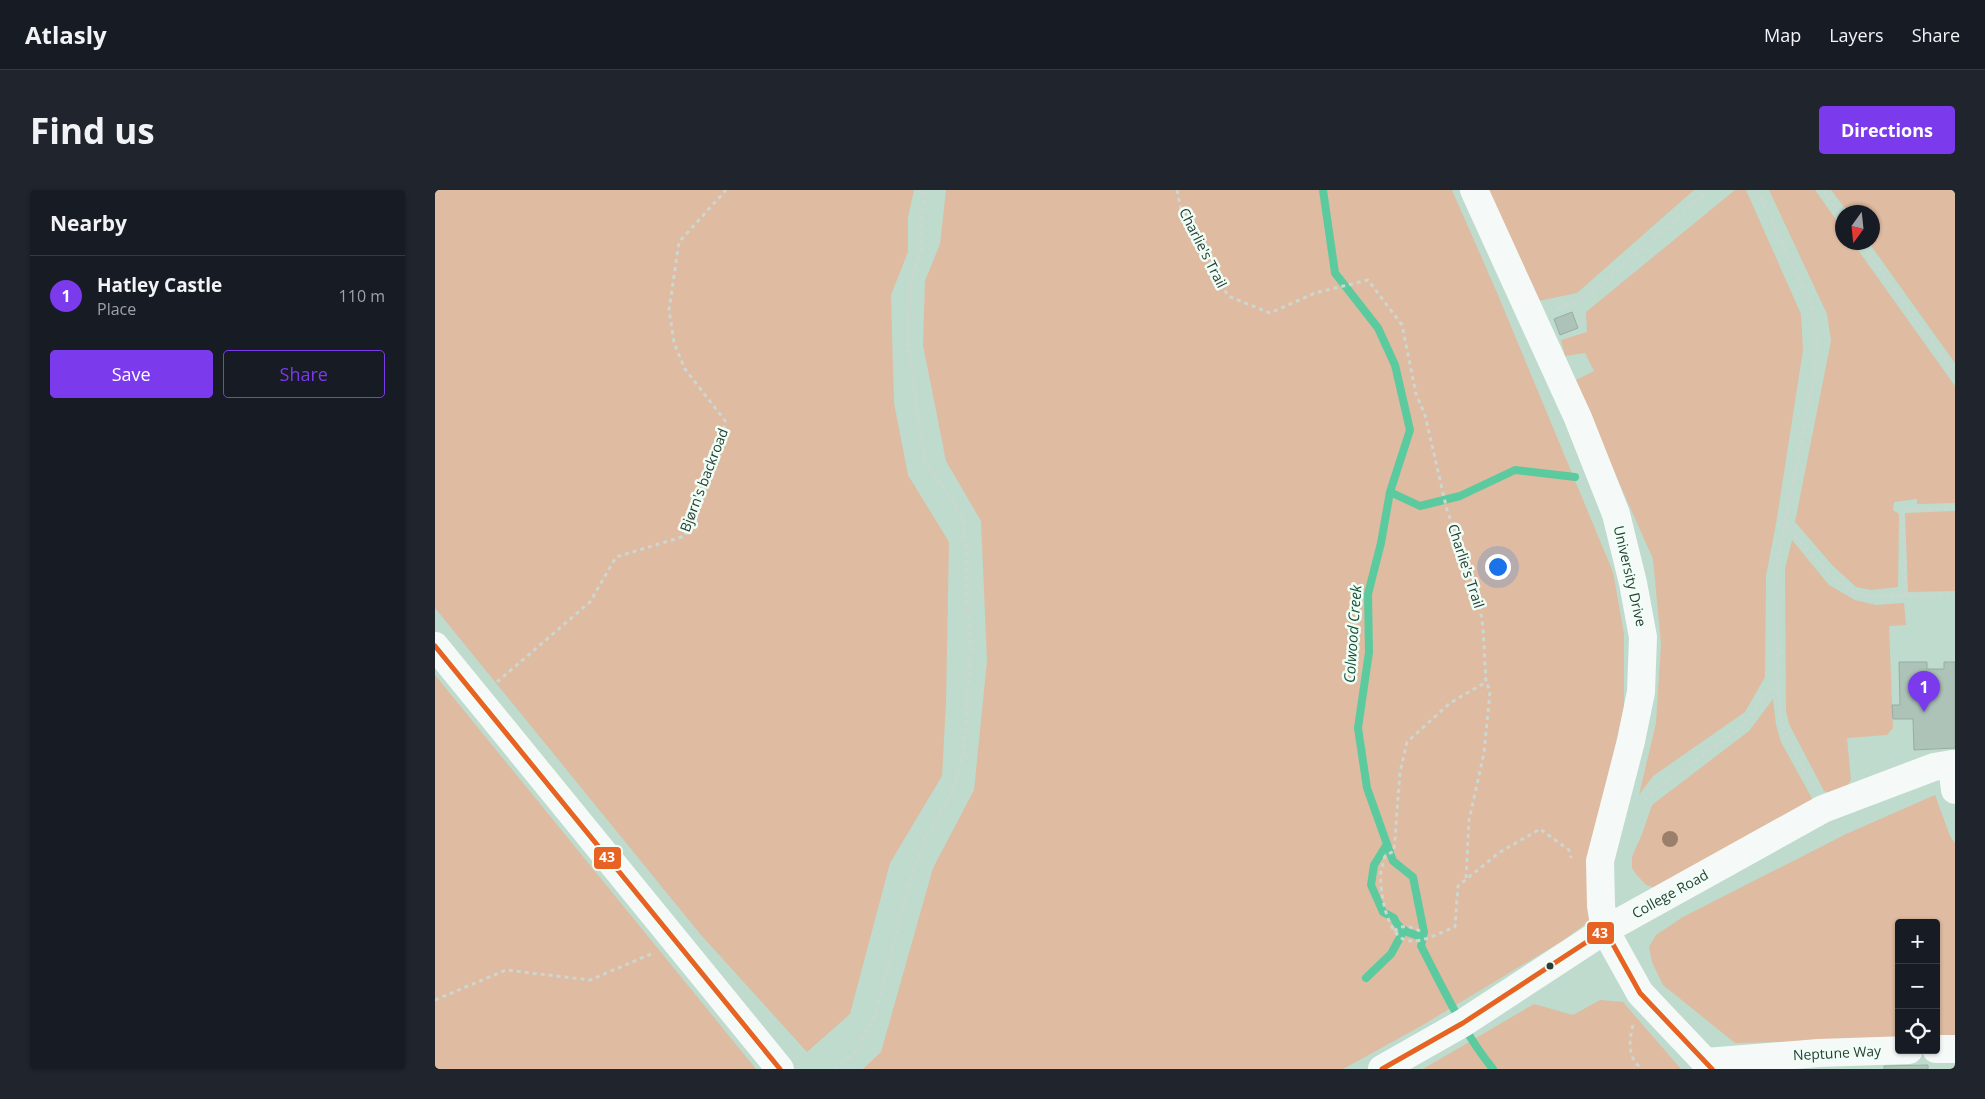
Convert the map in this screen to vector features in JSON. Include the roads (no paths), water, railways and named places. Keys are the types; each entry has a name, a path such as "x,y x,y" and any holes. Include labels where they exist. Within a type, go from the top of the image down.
{"street":[{"name":"University Drive","path":"1474,190 1578,418 1615,514 1633,583 1643,637 1641,692 1631,741 1600,861 1601,906 1605,930 1640,993 1709,1066"},
{"path":"435,646 780,1069"},
{"name":"College Road","path":"1382,1069 1463,1023 1605,930 1823,809 1943,765 1952,764 1955,790"},
{"path":"1940,1049 1955,1049"},
{"name":"Neptune Way","path":"1709,1066 1819,1053 1895,1050"}],"waterway":[{"name":"Colwood Creek","path":"1323,190 1335,273 1378,328 1395,365 1410,430 1390,492 1381,543 1368,594 1369,652 1358,728 1367,788 1393,861 1413,877 1424,932 1421,946 1463,1025 1493,1069"},
{"path":"1390,492 1420,506 1460,496 1515,470 1575,477"},
{"path":"1387,844 1374,865 1371,885 1383,912 1394,918 1405,931 1423,937"},
{"path":"1366,978 1391,954 1404,930"}],"place":[{"name":"Hatley Castle","path":"1924,712"}]}
